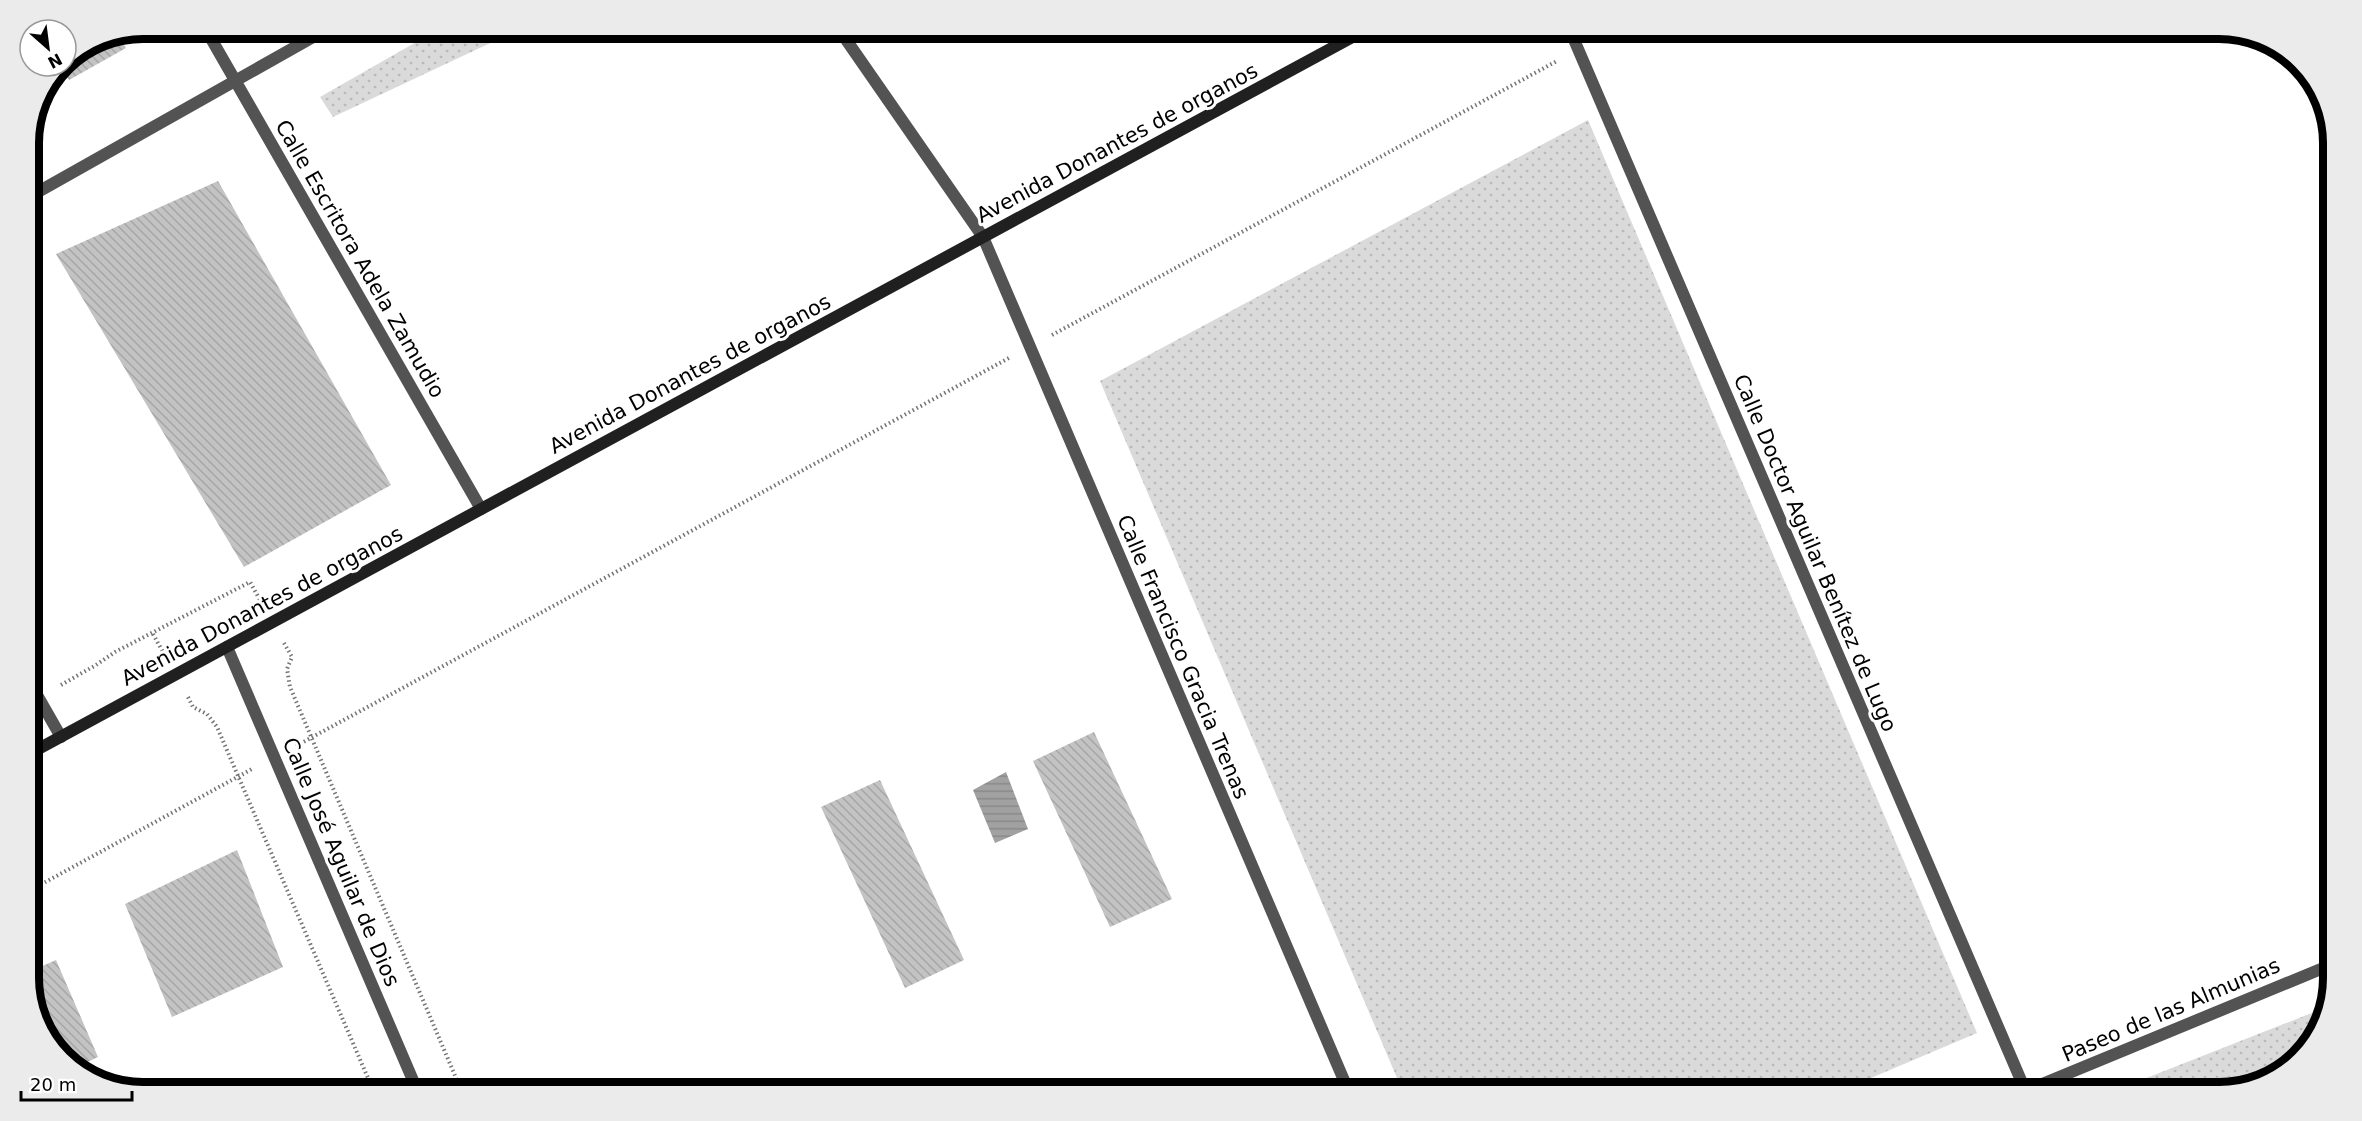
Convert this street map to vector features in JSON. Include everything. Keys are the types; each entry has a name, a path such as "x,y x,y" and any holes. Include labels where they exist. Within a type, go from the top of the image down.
{"street":[{"name":"Calle Escritora Adela Zamudio","path":"211,39 481,509"},
{"path":"39,191 309,39"},
{"name":"Calle Francisco Gracia Trenas","path":"846,39 983,237 1344,1082"},
{"name":"Avenida Donantes de organos","path":"39,749 1349,39"},
{"name":"Calle Doctor Aguilar Benítez de Lugo","path":"1574,39 2021,1082"},
{"name":"Calle José Aguilar de Dios","path":"227,647 414,1082"},
{"path":"39,699 61,737"},
{"name":"Paseo de las Almunias","path":"2049,1082 2323,968"}],"path":[{"path":"39,886 1596,39"},
{"path":"39,696 115,652 250,582 292,657 287,669 290,687 458,1082"},
{"path":"153,633 193,707 207,714 218,727 370,1082"}],"shaded area":[{"path":"422,39 499,39 333,117 320,97"},
{"path":"1588,120 1977,1033 1862,1082 1399,1082 1100,381"},
{"path":"1006,772 1028,829 995,843 973,790"},
{"path":"2317,1011 2309,1030 2301,1041 2277,1064 2265,1071 2232,1081 2136,1082"}],"building":[{"path":"122,41 126,48 78,75 78,63 85,57 103,47"},
{"path":"218,181 391,485 244,567 56,254"},
{"path":"1094,732 1172,899 1110,927 1033,761"},
{"path":"880,780 964,960 905,988 821,807"},
{"path":"237,850 283,967 172,1017 125,904"},
{"path":"56,960 98,1057 85,1063 70,1051 53,1030 41,998 39,968"}]}
